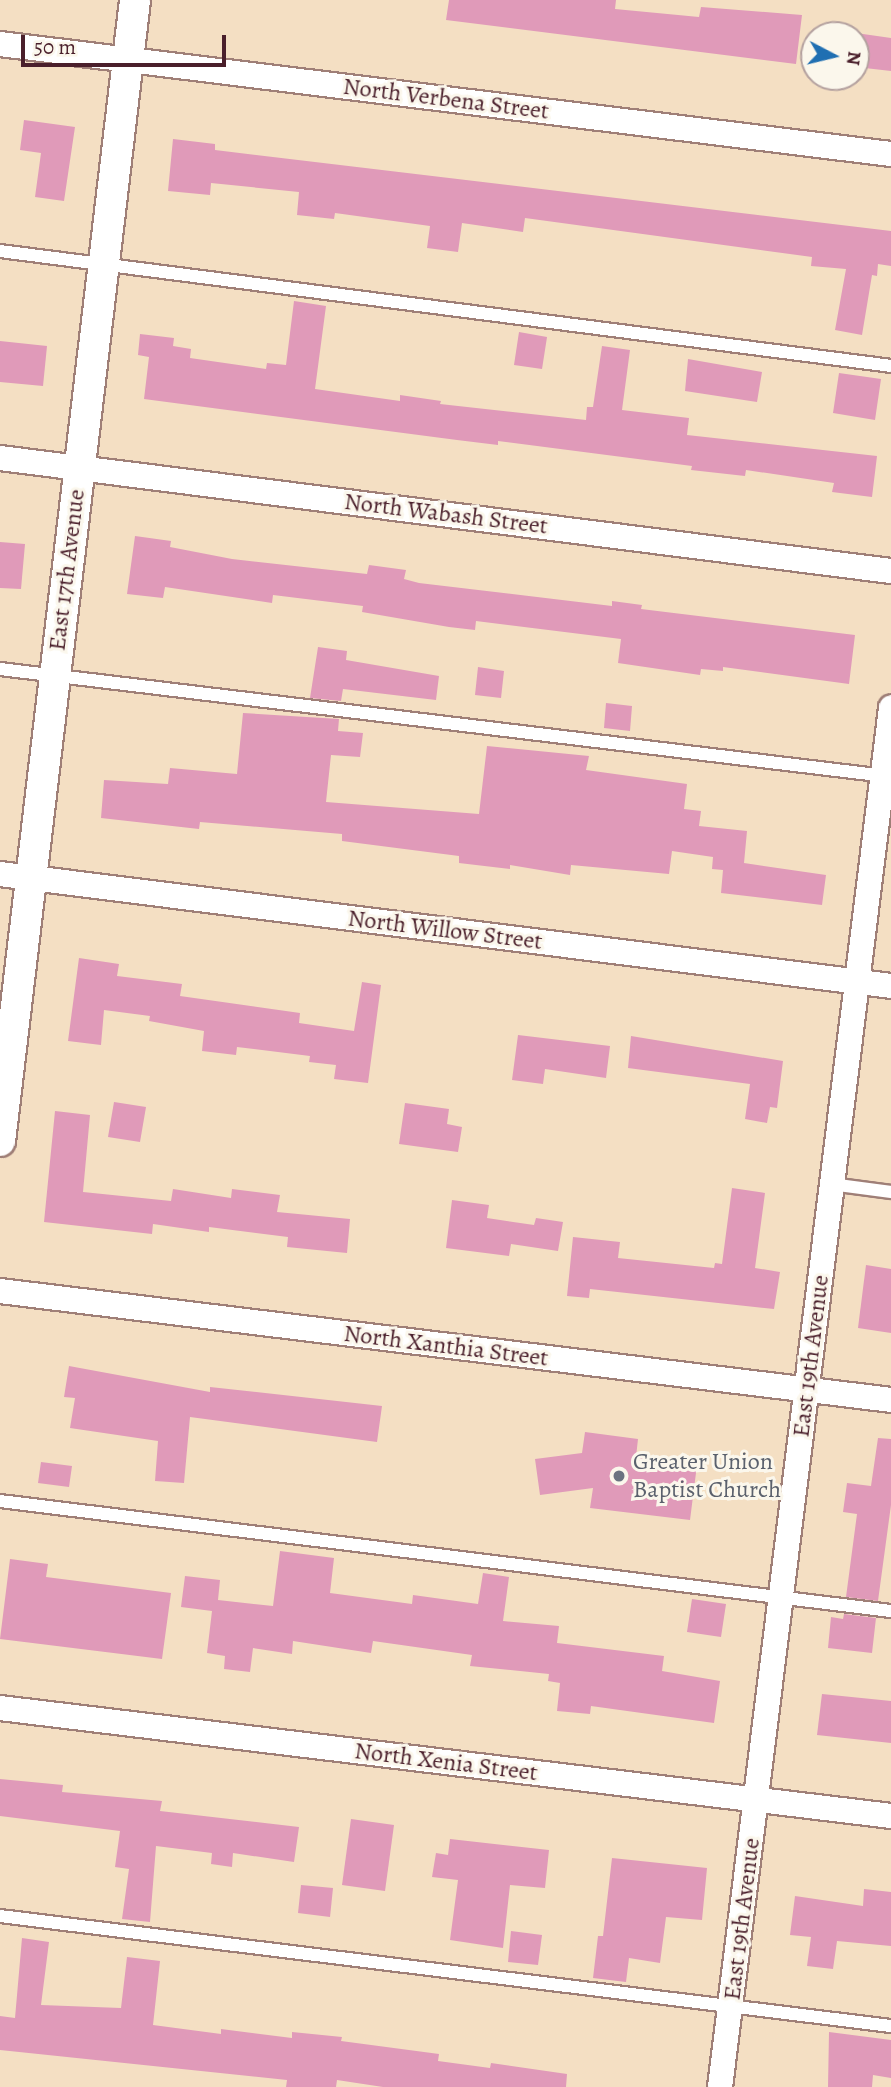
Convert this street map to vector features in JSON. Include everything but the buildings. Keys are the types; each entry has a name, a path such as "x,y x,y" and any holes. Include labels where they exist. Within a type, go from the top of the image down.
{"street":[{"name":"East 17th Avenue","path":"0,1141 3,1084 31,878 135,0"},
{"name":"North Verbena Street","path":"0,44 891,155"},
{"name":"North Wabash Street","path":"0,458 891,571"},
{"name":"East 19th Avenue","path":"720,2087 831,1184 887,776 891,708"},
{"name":"North Willow Street","path":"0,874 891,986"},
{"name":"North Xanthia Street","path":"0,1292 891,1400"},
{"name":"North Xenia Street","path":"0,1708 891,1816"}],"lane":[{"path":"0,251 891,366"},
{"path":"0,670 887,776"},
{"path":"831,1184 891,1192"},
{"path":"0,1501 891,1611"},
{"path":"0,1916 891,2026"}],"place":[{"name":"Greater Union Baptist Church","path":"619,1476"}]}
